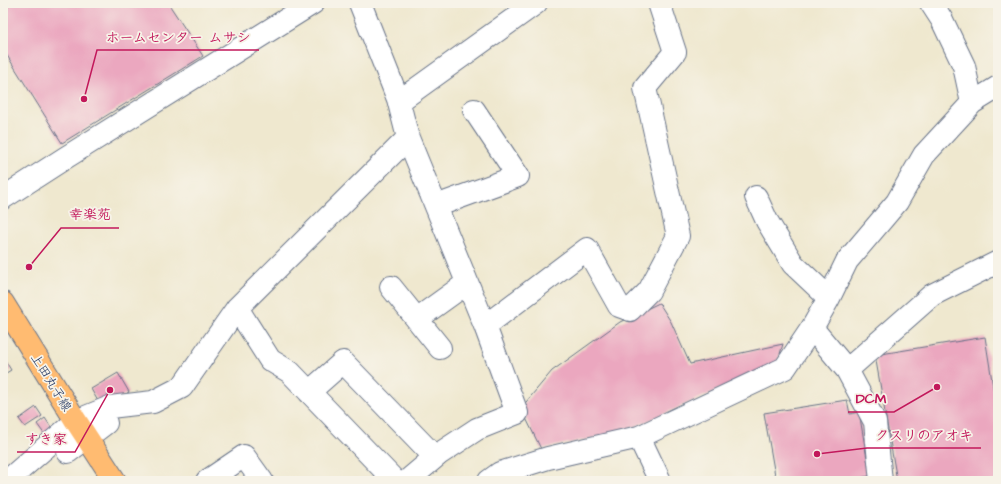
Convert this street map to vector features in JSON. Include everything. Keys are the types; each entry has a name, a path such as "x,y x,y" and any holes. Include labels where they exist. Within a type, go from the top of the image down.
{"main road":[{"name":"上田丸子線","path":"3,303 115,481"}],"street":[{"path":"3,198 313,3"},
{"path":"360,3 398,99 408,138 484,326 517,413 477,429 435,457 407,481"},
{"path":"398,99 405,97 536,3"},
{"path":"484,326 587,249 619,306 630,310 649,291 678,236 645,88 675,52 660,3"},
{"path":"931,3 942,20 964,66 972,103"},
{"path":"489,481 500,474 548,458 639,437 785,368 812,328 847,261 897,202 924,155 972,103 998,87"},
{"path":"436,206 518,176 474,110"},
{"path":"7,481 76,421 110,408 152,402 182,387 237,308 408,138"},
{"path":"756,197 767,220 793,264 829,298"},
{"path":"847,370 932,295 998,262"},
{"path":"417,319 467,284"},
{"path":"391,287 440,348"},
{"path":"237,308 270,360 290,372 395,481"},
{"path":"812,328 847,370 875,422 881,481"},
{"path":"309,392 343,362 435,457"},
{"path":"68,452 106,423"},
{"path":"639,437 660,481"},
{"path":"207,481 244,456 262,481"}],"building":[{"path":"13,3 168,3 203,56 62,143 3,49 3,9"},
{"path":"659,303 671,322 690,364 783,344 777,364 623,432 541,449 521,408 552,371 620,322"},
{"path":"985,337 998,418 998,481 897,481 875,355"},
{"path":"3,357 11,370 3,375"},
{"path":"118,373 129,392 102,408 91,389"},
{"path":"847,400 850,414 859,412 870,476 853,479 853,481 789,481 789,479 776,481 764,413"},
{"path":"36,407 42,416 25,427 19,419"},
{"path":"45,418 53,430 45,435 37,424"}],"place":[{"name":"ホームセンター ムサシ","path":"84,99"},
{"name":"幸楽苑","path":"29,267"},
{"name":"DCM","path":"937,387"},
{"name":"すき家","path":"110,390"},
{"name":"クスリのアオキ","path":"817,454"}]}
